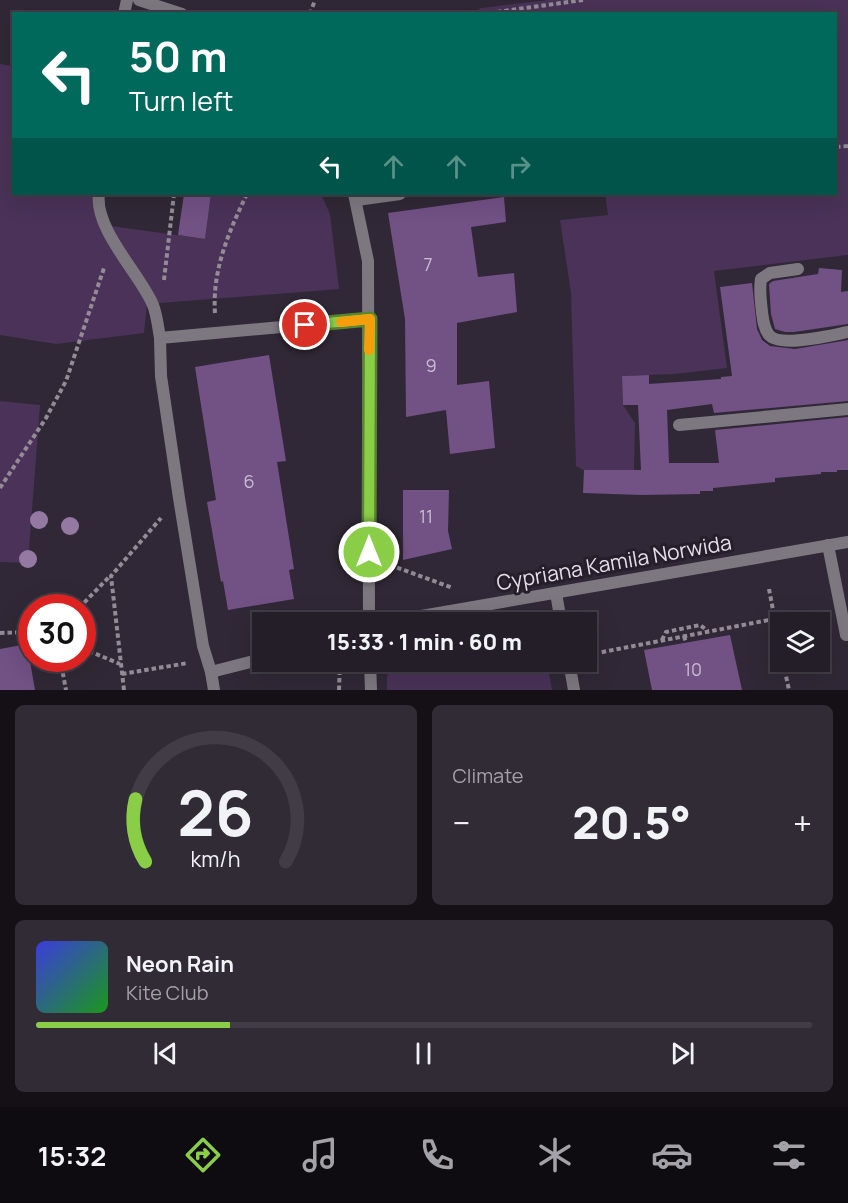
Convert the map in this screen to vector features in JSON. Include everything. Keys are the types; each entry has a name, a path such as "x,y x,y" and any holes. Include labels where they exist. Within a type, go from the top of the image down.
{"street":[{"path":"139,0 176,12"},
{"path":"99,195 98,205 113,239 153,306 160,338 161,376 202,646 211,672 214,690"},
{"path":"369,612 370,319 368,261 356,197 385,195"},
{"path":"798,269 770,273 761,279 759,290 764,325 768,334 775,339 790,341 848,332"},
{"path":"160,338 370,319"},
{"path":"679,425 848,409"},
{"name":"Cypriana Kamila Norwida","path":"445,612 848,542"},
{"path":"828,545 846,635"},
{"path":"556,593 559,612"},
{"path":"211,672 252,662"},
{"path":"370,672 371,690"},
{"path":"571,672 574,690"}],"path":[{"path":"496,12 583,0"},
{"path":"153,306 164,281 174,195"},
{"path":"216,332 214,296 217,275 228,234 247,195"},
{"path":"0,488 46,418 66,381 113,239"},
{"path":"93,594 179,498"},
{"path":"388,565 460,591"},
{"path":"111,576 124,690"},
{"path":"769,589 773,612"},
{"path":"597,653 770,620"},
{"path":"662,640 666,632 700,625 708,631"},
{"path":"0,633 18,632"},
{"path":"684,636 686,643"},
{"path":"96,654 121,664"},
{"path":"122,674 194,662 211,672"},
{"path":"63,672 66,690"},
{"path":"339,690 340,672"},
{"path":"785,672 789,690"}],"shaded area":[{"path":"548,0 848,0 848,255 714,271 727,368 675,374 622,376 623,405 635,423 634,470 583,470 576,466 571,293 560,220 608,215 605,195 837,195 837,12 474,12 481,8"},
{"path":"0,64 12,66 12,195 97,195 104,225 205,239 211,195 321,195 330,214 339,289 147,304 144,333 56,344 0,335"},
{"path":"0,401 40,405 28,563 0,562"},
{"path":"389,672 549,672 552,690 387,690"}],"building":[{"path":"184,195 211,195 205,239 178,235"},
{"path":"504,197 506,222 471,227 478,277 514,273 517,312 457,323 457,385 489,381 495,448 450,454 446,410 406,417 405,319 388,213"},
{"path":"819,268 842,270 841,292 848,291 848,324 794,332 775,329 771,314 769,284 773,281 818,274"},
{"path":"752,283 757,329 762,340 770,346 795,349 848,340 848,401 714,413 712,404 667,410 669,463 719,463 715,430 848,417 848,470 775,478 775,482 713,488 713,491 700,491 700,494 583,493 584,470 641,470 638,405 623,405 622,376 649,375 649,384 721,379 721,377 732,376 720,287"},
{"path":"269,355 286,461 277,462 294,569 289,570 294,599 228,610 207,502 216,500 195,367"},
{"path":"403,490 449,490 448,531 452,549 403,560"},
{"path":"730,635 742,690 652,690 644,650"},
{"path":"18,646 18,672 32,672 35,690 0,690 0,649"}],"slow traffic":[{"path":"341,322 370,319 369,350"}],"route":[{"path":"305,325 370,319 369,552"}]}
